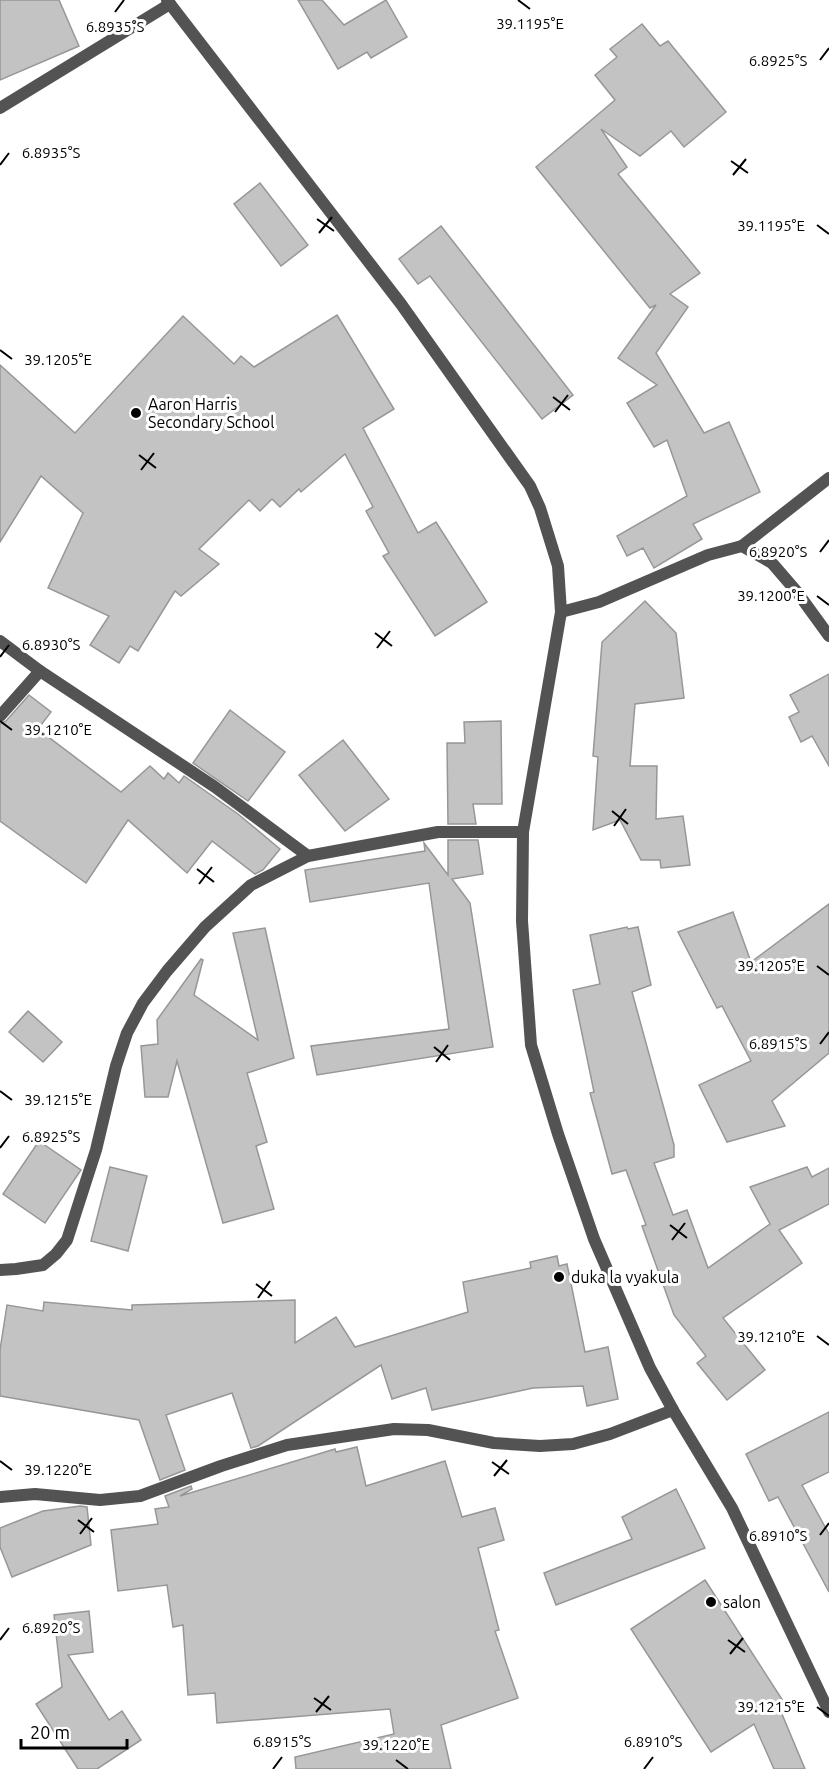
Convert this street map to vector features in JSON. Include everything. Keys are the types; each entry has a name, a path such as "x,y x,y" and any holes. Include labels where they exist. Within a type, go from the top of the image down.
{"street":[{"path":"0,108 169,2 401,304 530,486 540,508 558,566 561,612 523,832 522,921 531,1045 558,1134 594,1239 650,1368 732,1508 829,1712"},
{"path":"561,612 599,602 664,576 708,555 742,546 829,478"},
{"path":"742,546 772,562 829,636"},
{"path":"0,641 40,671 216,787 308,856"},
{"path":"0,716 40,671"},
{"path":"0,1270 43,1265 67,1240 96,1150 116,1066 127,1033 149,995 205,927 251,885 308,856 438,832 523,832"},
{"path":"0,1497 35,1494 100,1500 140,1496 287,1445 394,1429 428,1430 506,1444 540,1446 573,1444 610,1434 673,1410"}],"building":[{"path":"0,0 59,0 79,46 0,80"},
{"path":"298,0 322,0 344,25 386,0 407,37 371,58 367,52 338,69"},
{"path":"642,24 660,46 668,41 726,112 684,147 671,131 640,156 601,129 627,167 618,174 700,273 670,294 688,307 656,353 704,433 729,422 760,492 693,524 702,539 654,568 643,548 627,556 617,536 687,496 667,440 654,447 627,403 657,385 618,358 656,305 650,308 536,167 615,100 595,75 617,57 610,49"},
{"path":"260,183 308,245 281,266 234,204"},
{"path":"441,226 573,395 542,419 430,276 418,284 399,259"},
{"path":"337,315 394,409 363,428 418,533 436,522 487,602 435,636 383,556 389,553 366,511 373,507 345,454 301,492 299,489 280,507 272,499 260,511 249,500 199,549 219,564 181,596 175,591 138,651 130,646 119,663 90,645 109,616 48,588 83,513 41,476 0,542 0,365 75,433 183,316 234,364 241,356 254,367"},
{"path":"645,601 676,633 684,698 635,704 630,766 657,766 656,819 683,816 690,865 661,868 660,860 641,860 620,820 593,830 598,757 593,756 602,642"},
{"path":"829,674 829,766 812,736 801,742 789,717 799,712 790,695"},
{"path":"29,695 51,712 38,729 121,792 150,766 164,779 168,773 179,783 184,776 238,814 280,849 263,870 255,874 212,841 187,873 128,820 86,883 0,821 0,724 6,721"},
{"path":"230,710 285,752 248,801 193,763"},
{"path":"501,721 502,804 473,804 476,824 448,824 447,743 465,743 464,722"},
{"path":"343,740 389,799 345,831 299,775"},
{"path":"448,840 478,840 483,874 452,879 470,903 493,1047 317,1075 311,1046 449,1029 429,883 310,902 305,870 425,851 424,843 448,875"},
{"path":"829,904 829,1053 772,1101 785,1126 727,1142 699,1085 751,1061 722,1006 717,1008 678,932 733,912 751,962"},
{"path":"627,927 628,929 638,927 651,985 632,992 674,1145 674,1157 654,1163 673,1215 687,1210 708,1268 770,1224 750,1187 807,1167 812,1177 829,1168 829,1204 779,1230 802,1263 723,1318 765,1370 727,1400 697,1363 706,1356 674,1315 642,1226 646,1225 626,1170 612,1174 590,1093 594,1092 573,990 600,984 590,935"},
{"path":"265,928 294,1058 247,1073 267,1142 256,1146 274,1209 223,1223 177,1061 168,1097 145,1097 141,1046 158,1044 157,1020 201,959 203,960 194,995 258,1040 233,933"},
{"path":"28,1011 62,1042 43,1062 9,1032"},
{"path":"39,1141 81,1170 45,1223 3,1194"},
{"path":"110,1167 147,1176 128,1251 91,1241"},
{"path":"557,1256 559,1266 567,1264 585,1352 608,1347 618,1399 587,1406 583,1386 533,1388 432,1410 426,1388 392,1399 381,1365 258,1446 251,1448 232,1393 166,1415 185,1470 160,1480 139,1420 0,1396 0,1350 7,1305 43,1311 44,1302 132,1310 132,1305 295,1300 295,1343 336,1317 355,1347 468,1312 463,1282 531,1268 530,1262"},
{"path":"829,1412 829,1472 802,1485 829,1534 829,1592 778,1497 769,1501 746,1454"},
{"path":"357,1447 366,1486 445,1461 462,1517 495,1508 504,1540 478,1548 499,1630 495,1631 518,1698 441,1725 451,1769 296,1769 295,1757 394,1734 390,1709 217,1723 215,1693 188,1695 183,1625 173,1627 167,1585 118,1591 111,1530 158,1524 155,1509 169,1507 165,1496 191,1486 192,1489 180,1496 335,1449 336,1452"},
{"path":"676,1489 705,1548 556,1605 544,1573 632,1539 622,1517"},
{"path":"87,1507 91,1545 12,1577 0,1547 0,1528 43,1511"},
{"path":"705,1580 785,1704 779,1707 805,1769 774,1769 754,1724 711,1752 631,1629"},
{"path":"89,1611 93,1652 68,1655 109,1720 122,1711 141,1740 97,1769 78,1769 36,1704 62,1687 54,1615"}],"place":[{"name":"Aaron Harris Secondary School","path":"136,413"},
{"name":"duka la vyakula","path":"559,1277"},
{"name":"salon","path":"711,1602"}]}
